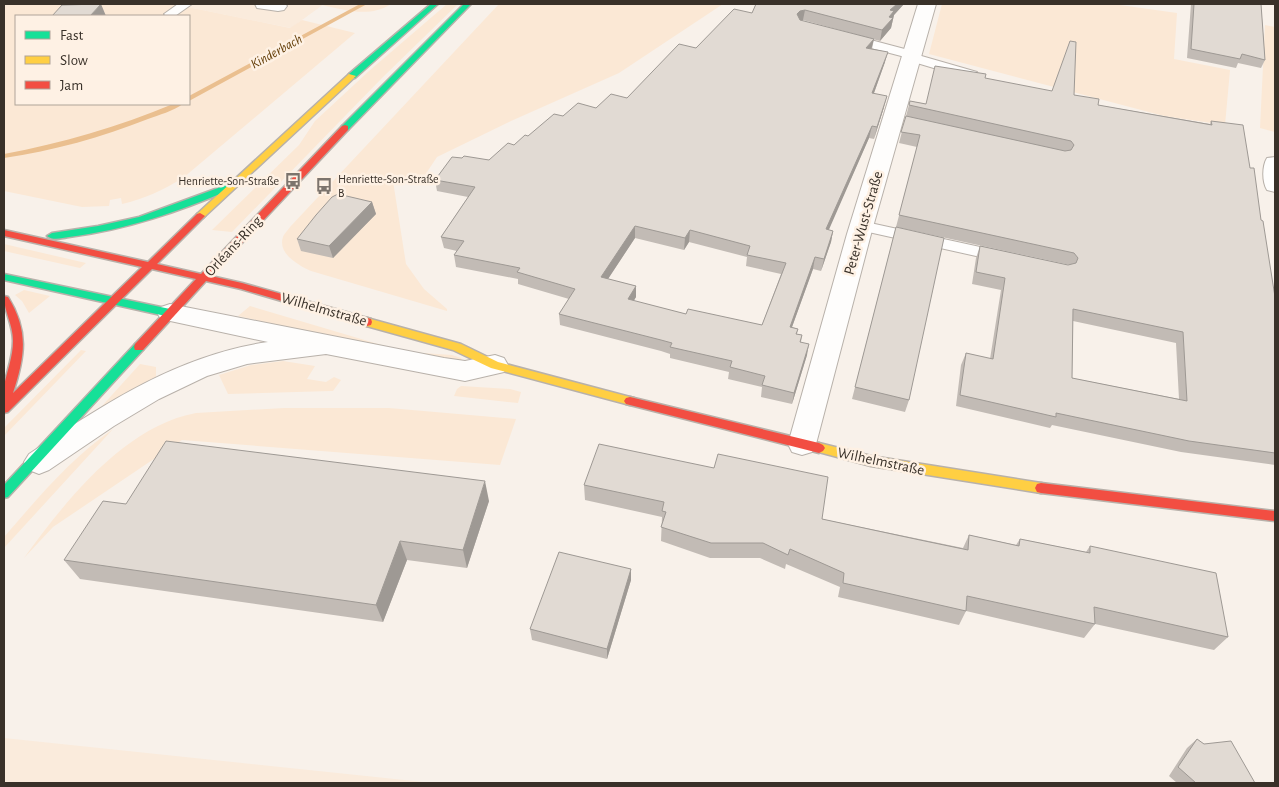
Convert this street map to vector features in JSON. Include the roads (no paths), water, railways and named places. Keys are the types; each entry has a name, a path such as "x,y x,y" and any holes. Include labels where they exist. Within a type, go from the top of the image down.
{"main road":[{"path":"4,409 229,187 342,83 435,4"},
{"name":"Orléans-Ring","path":"13,483 307,167 468,4"},
{"path":"23,238 89,233 128,225 159,216 229,187"},
{"path":"4,233 150,265"},
{"name":"Wilhelmstraße","path":"150,265 205,276 457,347 495,365 694,418 871,461 1016,486 1275,516"},
{"path":"4,277 112,302 170,313"},
{"path":"4,299 10,306 14,316 19,339 16,368 4,404"}],"street":[{"name":"Peter-Wust-Straße","path":"802,444 861,226 902,121 912,56 927,4"},
{"path":"1275,163 1275,184"},
{"name":"Wilhelmstraße","path":"170,313 465,371 495,365"},
{"name":"Wilhelmstraße","path":"13,483 118,409 183,377 240,356 324,344"}],"lane":[{"path":"170,14 186,4"},
{"path":"839,36 985,79"},
{"path":"861,226 1015,260"}],"waterway":[{"name":"Kinderbach","path":"190,98 364,4"},
{"name":"Kinderbach","path":"4,156 93,136 136,122 177,105"}],"place":[{"name":"Henriette-Son-Straße","path":"293,181"},
{"name":"Henriette-Son-Straße B","path":"324,186"}]}
